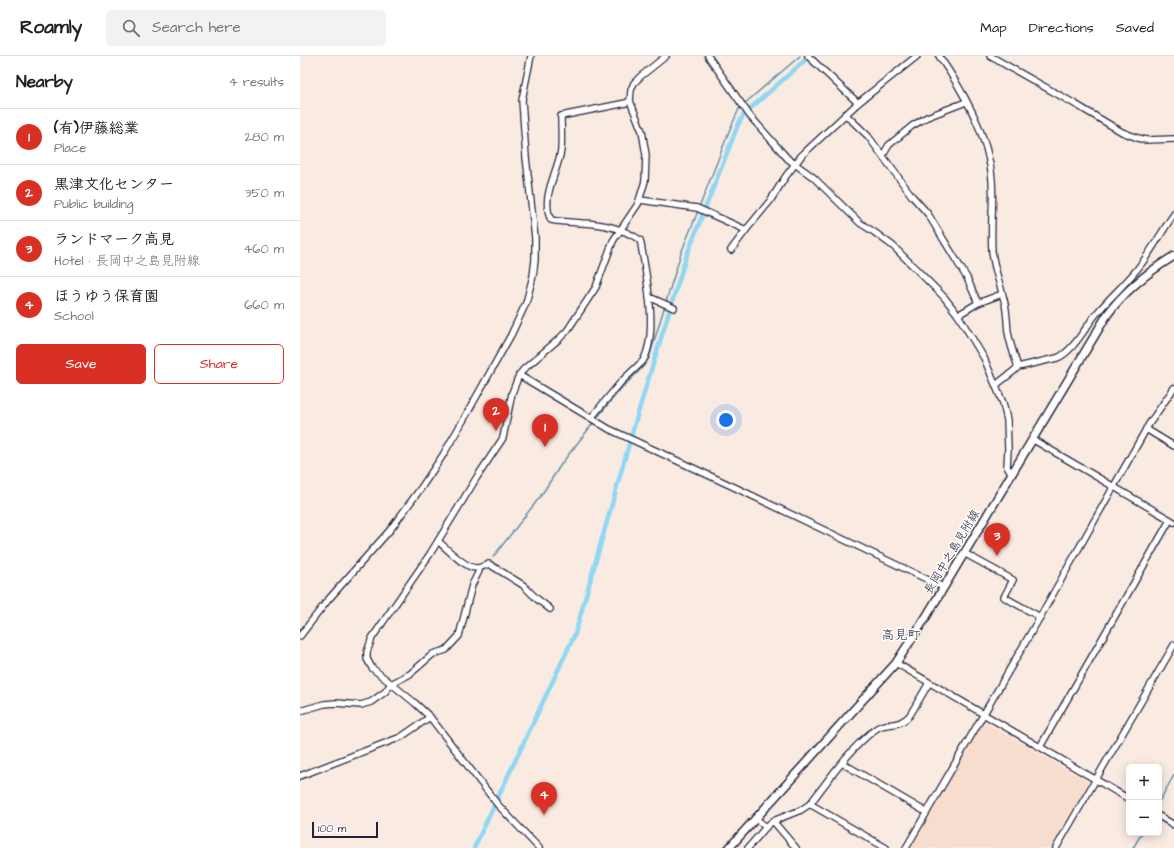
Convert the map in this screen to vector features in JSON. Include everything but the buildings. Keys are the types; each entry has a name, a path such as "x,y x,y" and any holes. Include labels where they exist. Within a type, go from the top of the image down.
{"main road":[{"name":"長岡中之島見附線","path":"728,848 896,663 1107,315 1123,295 1143,277 1174,256"}],"street":[{"path":"300,636 328,600 390,530 420,488 443,454 474,400 511,335 526,303 533,276 535,238 526,157 522,100 531,56"},
{"path":"539,848 498,805 430,717 414,702 375,671 369,664 367,652 369,644 438,541 503,438 512,393 519,375 566,331 596,287 611,245 640,200 645,181 646,155 642,131 630,101 631,90 634,83 641,76 666,56"},
{"path":"708,56 745,110 788,159 813,177 856,220 893,246 944,297 958,315 981,352 1003,404 1007,420 1007,467 1012,473"},
{"path":"808,56 858,103"},
{"path":"731,250 770,201 802,155 845,114 917,56"},
{"path":"939,56 958,85 984,141 990,162 992,189 992,251 997,278 1006,307 1010,344 1018,367"},
{"path":"990,56 1122,132 1146,140 1174,139"},
{"path":"591,418 621,382 640,364 646,356 651,339 649,297 640,240 626,234 621,230 593,224 557,222 551,220 548,195 561,149 562,116 630,101"},
{"path":"883,155 889,145 912,126 927,117 966,102"},
{"path":"845,114 868,136 912,196 928,214 967,278 978,303"},
{"path":"640,200 697,208 708,211 746,230"},
{"path":"996,386 1018,367 1057,358 1066,352 1110,298 1138,267 1174,214"},
{"path":"1138,267 1143,277"},
{"path":"958,315 978,303 1002,294"},
{"path":"649,297 674,308"},
{"path":"519,375 609,429 734,486 943,587"},
{"path":"906,848 1040,617 1146,429 1174,388"},
{"path":"1146,429 1174,446"},
{"path":"1032,439 1172,521 1040,747"},
{"path":"438,541 472,568 479,568 489,564 523,585 550,609"},
{"path":"964,553 1013,580 1004,597 1040,617"},
{"path":"300,711 324,704 366,704 379,697 391,684 410,674 433,654 446,650 459,636 472,585 479,568"},
{"path":"1056,848 1174,645"},
{"path":"896,663 1126,797"},
{"path":"748,848 773,821 792,814 810,804 855,748 878,727 896,724 907,720 929,683"},
{"path":"300,776 401,737 430,717"},
{"path":"842,763 926,812"},
{"path":"810,804 886,848"},
{"path":"755,818 766,827"},
{"path":"1162,818 1174,825"},
{"path":"773,821 796,848"}],"shaded area":[{"path":"984,722 1089,782 1051,848 911,848"}],"waterway":[{"path":"744,104 800,56"},
{"path":"474,848 575,634 637,416 686,257 738,125 744,114 810,56"},
{"path":"699,208 730,129 741,106"},
{"path":"666,302 681,253 698,211"},
{"path":"596,419 649,358 665,305"},
{"path":"493,557 540,497 562,463 594,422"},
{"path":"1160,800 1174,775"},
{"path":"1133,848 1140,836"}],"place":[{"name":"黒津文化センター","path":"496,431"},
{"name":"(有)伊藤総業","path":"545,447"},
{"name":"ランドマーク高見","path":"997,556"},
{"name":"ほうゆう保育園","path":"544,815"}],"district":[{"name":"高見町","path":"901,635"}]}
